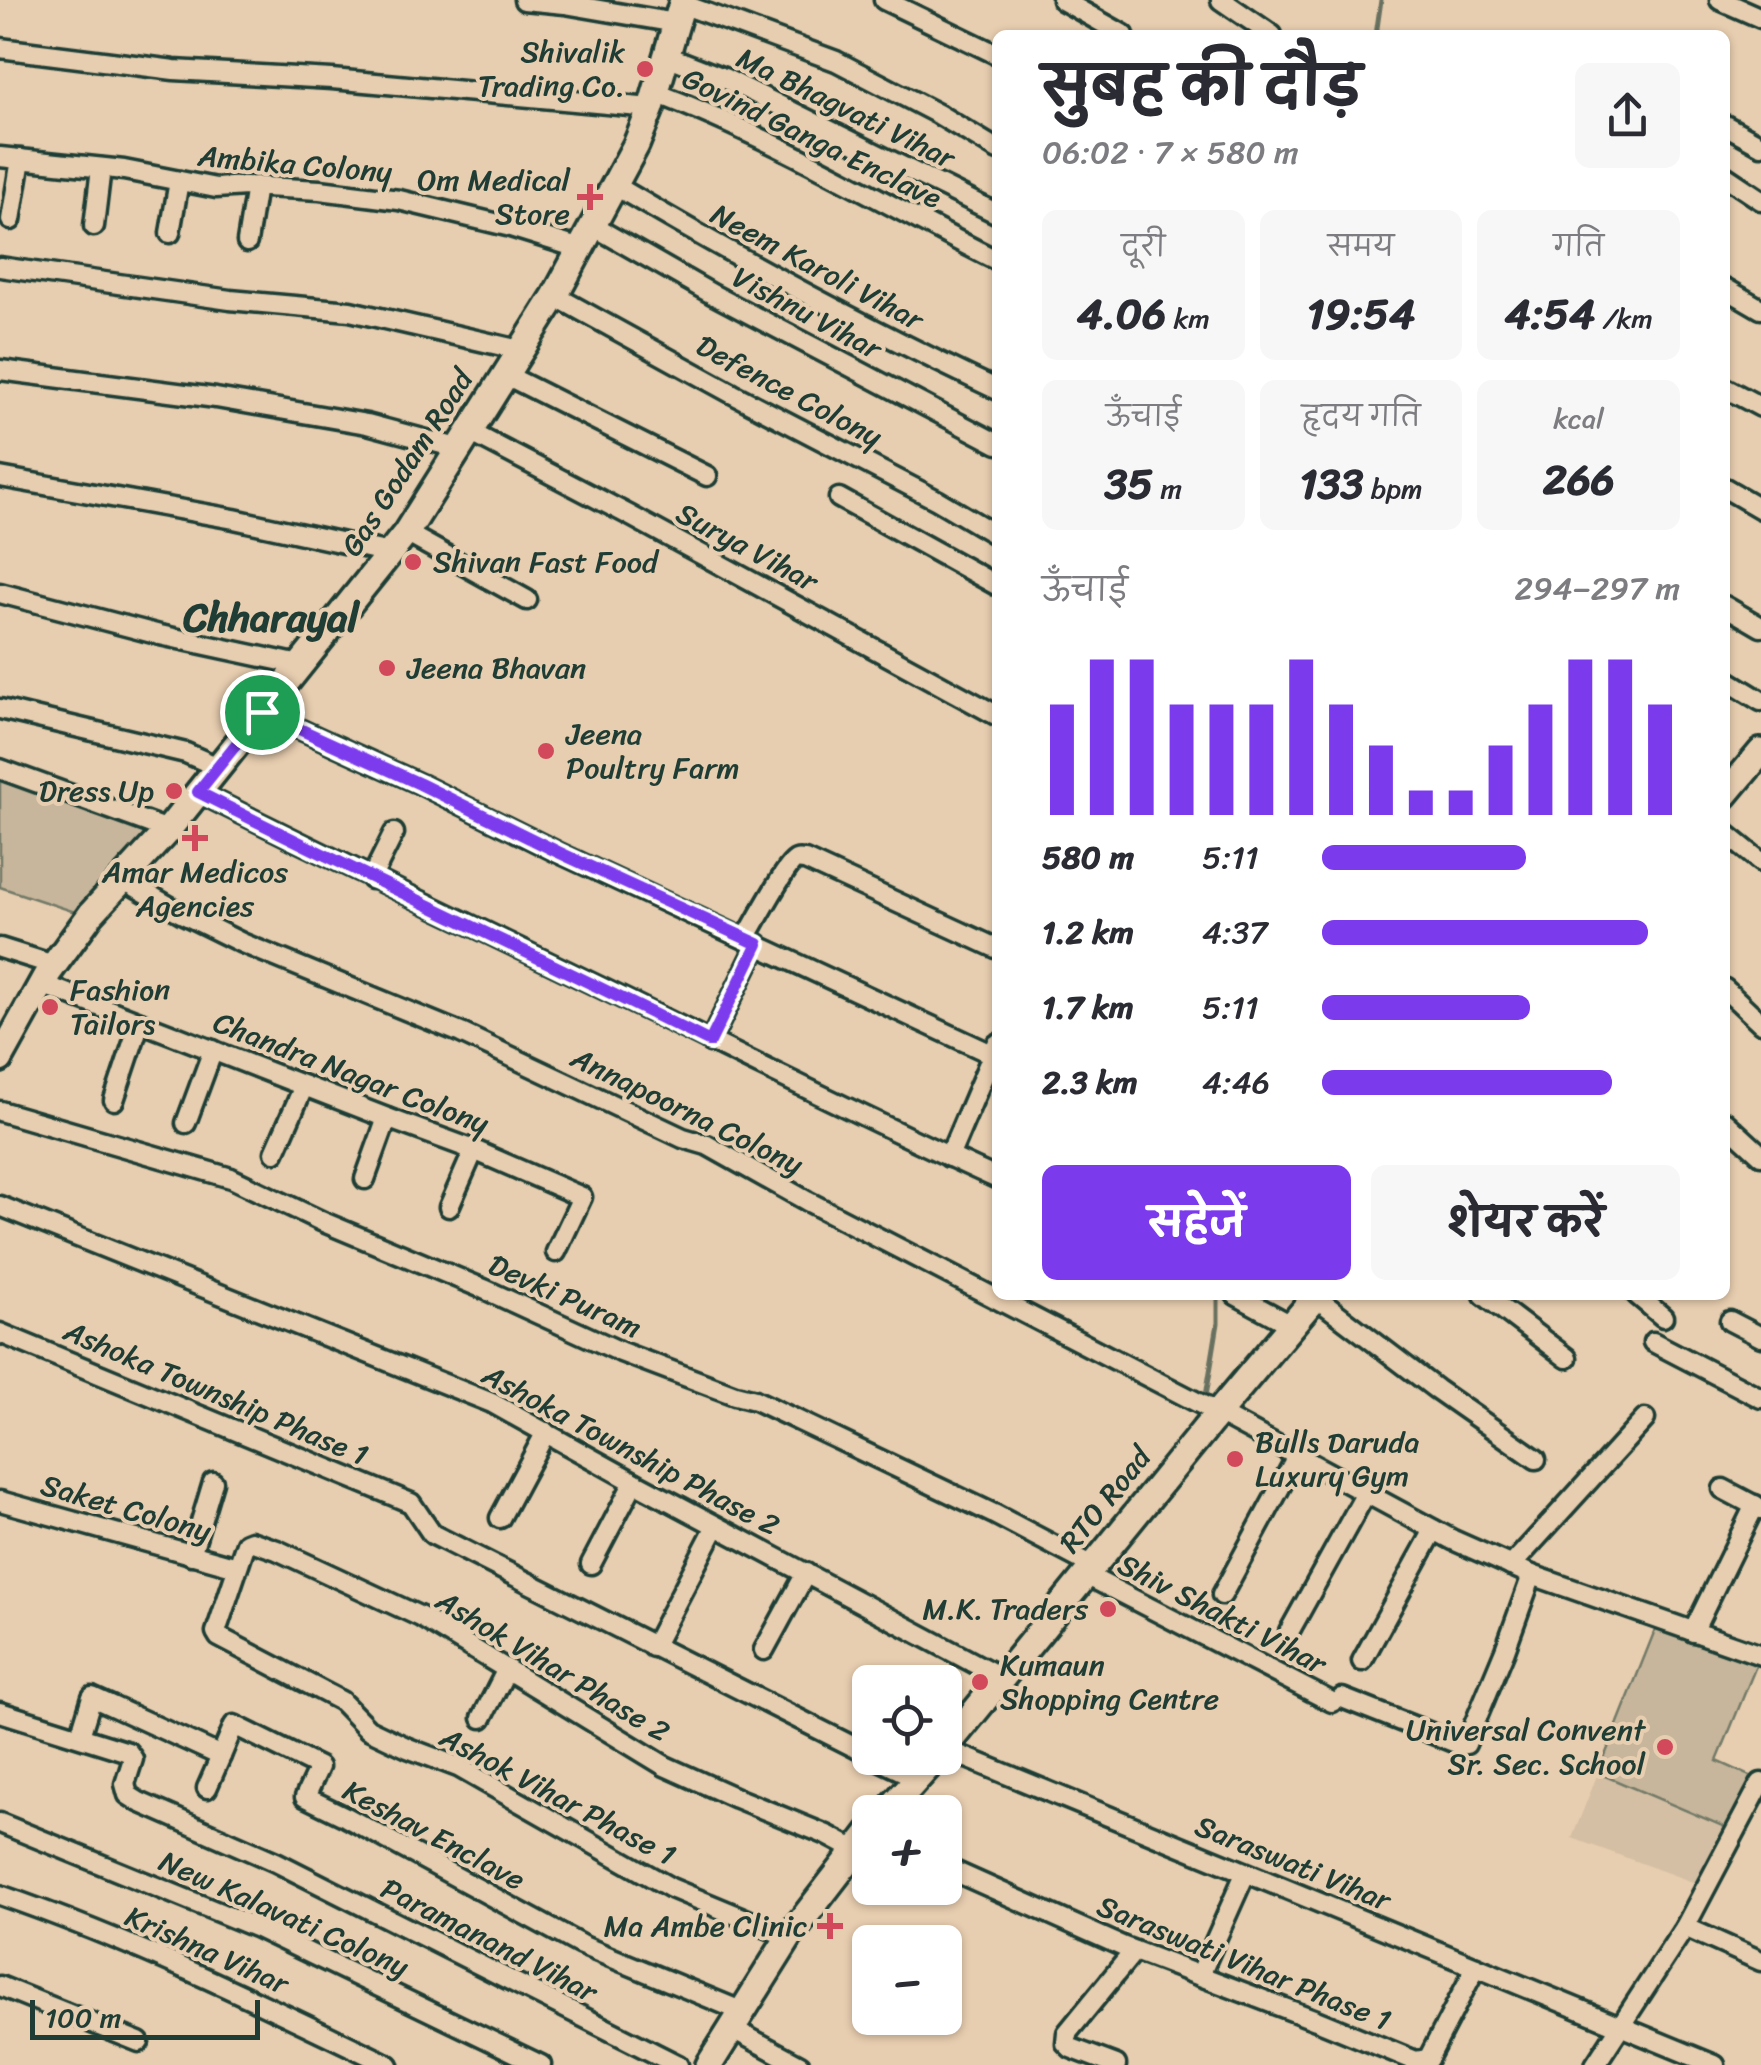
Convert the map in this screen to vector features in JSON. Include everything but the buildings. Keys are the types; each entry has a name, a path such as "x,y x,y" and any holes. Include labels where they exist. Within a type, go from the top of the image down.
{"main road":[{"name":"Gas Godam Road","path":"0,1059 48,975 92,914 168,830 398,542 555,296 594,226 636,146 654,100 680,9"},
{"path":"1730,788 1761,752"},
{"name":"RTO Road","path":"962,1727 1313,1300"},
{"path":"902,1795 921,1775"},
{"path":"709,2065 789,1937 852,1855"}],"street":[{"path":"524,0 680,9 836,62 992,146"},
{"path":"884,0 992,52"},
{"path":"1062,0 1115,30"},
{"path":"1221,0 1265,30"},
{"path":"1720,0 1761,18"},
{"name":"Govind Ganga Enclave","path":"0,48 174,70 654,100 707,112 992,258"},
{"name":"Ma Bhagvati Vihar","path":"667,56 726,79 992,211"},
{"path":"1730,128 1761,145"},
{"name":"Ambika Colony","path":"0,157 102,168 216,188 320,190 399,200 581,249"},
{"path":"11,220 22,159"},
{"path":"94,226 102,168"},
{"path":"1730,179 1761,200"},
{"path":"170,233 180,181"},
{"name":"Neem Karoli Vihar","path":"614,185 828,306 992,387"},
{"path":"247,242 256,186"},
{"name":"Vishnu Vihar","path":"594,226 712,294 992,441"},
{"path":"0,268 230,300 350,311 520,350"},
{"path":"1730,291 1761,309"},
{"name":"Defence Colony","path":"555,296 992,533"},
{"name":"Surya Vihar","path":"0,370 216,398 462,440 646,524 992,713"},
{"path":"504,374 707,476"},
{"path":"1730,390 1761,406"},
{"path":"0,477 234,519 398,542 527,600"},
{"path":"1730,491 1761,510"},
{"path":"838,498 992,583"},
{"path":"0,593 300,665"},
{"path":"1730,609 1761,627"},
{"path":"1730,682 1761,701"},
{"path":"0,708 186,754 218,767"},
{"path":"262,712 992,1049"},
{"path":"0,769 168,830"},
{"path":"198,792 992,1176"},
{"path":"372,879 394,832"},
{"path":"1730,837 1761,862"},
{"path":"710,1042 784,874 798,859 992,946"},
{"name":"Annapoorna Colony","path":"122,880 242,942 461,1032 647,1122 707,1146 992,1298"},
{"name":"Chandra Nagar Colony","path":"0,948 140,1022 474,1150 582,1198 556,1252"},
{"path":"1730,994 1761,1023"},
{"path":"114,1100 140,1022"},
{"path":"186,1123 214,1050"},
{"path":"949,1157 992,1060"},
{"path":"275,1152 304,1086"},
{"name":"Devki Puram","path":"0,1110 231,1178 621,1352 755,1400 994,1514 1090,1570"},
{"path":"365,1179 387,1118"},
{"path":"1730,1127 1761,1155"},
{"path":"449,1207 474,1150"},
{"name":"Ashoka Township Phase 2","path":"0,1206 492,1403 1002,1678"},
{"name":"Annapoorna Colony","path":"997,1300 1510,1566 1761,1655"},
{"path":"1245,1300 1291,1325"},
{"path":"1321,1300 1536,1460"},
{"path":"1491,1300 1567,1358"},
{"path":"1642,1300 1663,1317"},
{"path":"1730,1321 1761,1336"},
{"name":"Ashoka Township Phase 1","path":"0,1332 411,1504 432,1534 654,1647"},
{"path":"1653,1342 1761,1398"},
{"path":"1510,1566 1644,1419"},
{"path":"500,1518 546,1432"},
{"path":"1222,1595 1297,1456"},
{"path":"191,1554 213,1482"},
{"path":"590,1564 634,1482"},
{"path":"1694,1632 1758,1507 1723,1489"},
{"path":"1289,1632 1366,1493"},
{"name":"Saket Colony","path":"0,1501 237,1567"},
{"path":"716,1526 654,1647 852,1746"},
{"path":"1362,1662 1434,1530"},
{"name":"Ashok Vihar Phase 2","path":"237,1567 248,1541 277,1550 420,1616 665,1766 827,1835 852,1839"},
{"name":"Ashok Vihar Phase 1","path":"237,1567 216,1632 218,1638 342,1701 368,1728 458,1767 670,1888 789,1937"},
{"name":"Shiv Shakti Vihar","path":"1090,1570 1337,1700 1461,1745 1466,1744 1532,1575"},
{"path":"764,1650 806,1573"},
{"path":"482,1718 508,1669"},
{"path":"0,1712 80,1736 91,1699 95,1697 221,1756 207,1788"},
{"name":"Keshav Enclave","path":"221,1756 234,1725 319,1767 305,1798 581,1945 736,2020"},
{"name":"Paramanand Vihar","path":"80,1736 128,1752 132,1759 126,1784 128,1795 139,1802 276,1862 678,2065"},
{"name":"Saraswati Vihar","path":"962,1755 1714,2065"},
{"path":"912,1775 918,1778"},
{"path":"1595,2065 1685,1927 1761,1783"},
{"name":"New Kalavati Colony","path":"0,1823 258,1928 540,2065"},
{"name":"Saraswati Vihar Phase 1","path":"962,1874 1134,1950 1416,2061 1428,2059 1476,1967"},
{"path":"1200,1975 1245,1874"},
{"name":"Krishna Vihar","path":"0,1895 164,1960 388,2065"},
{"path":"1685,1927 1761,1961"},
{"path":"1116,2065 1071,2048 1066,2043 1067,2033 1134,1950"},
{"path":"0,1986 139,2042"},
{"path":"736,2020 800,2065"}],"shaded area":[{"path":"0,775 155,831 81,914 0,887"},
{"name":"Universal Convent Sr. Sec. School","path":"1657,1625 1758,1661 1717,1761 1753,1777 1698,1884 1572,1838"},
{"name":"Universal Convent Sr. Sec. School","path":"1657,1625 1758,1661 1717,1761 1753,1777 1727,1828 1598,1773"}],"waterway":[{"path":"1377,30 1381,0"},
{"path":"1206,1396 1218,1300"}],"place":[{"name":"Shivalik Trading Co.","path":"645,69"},
{"name":"Om Medical Store","path":"590,197"},
{"name":"Shivan Fast Food","path":"413,562"},
{"name":"Jeena Bhavan","path":"387,668"},
{"name":"Jeena Poultry Farm","path":"546,751"},
{"name":"Dress Up","path":"174,791"},
{"name":"Amar Medicos Agencies","path":"195,838"},
{"name":"Fashion Tailors","path":"50,1007"},
{"name":"Bulls Daruda Luxury Gym","path":"1235,1459"},
{"name":"M.K. Traders","path":"1108,1609"},
{"name":"Kumaun Shopping Centre","path":"980,1682"},
{"name":"Universal Convent Sr. Sec. School","path":"1665,1747"},
{"name":"Ma Ambe Clinic","path":"830,1926"}],"district":[{"name":"Chharayal","path":"271,617"}],"route":[{"path":"262,712 758,944 710,1042 198,792 262,712"}]}
